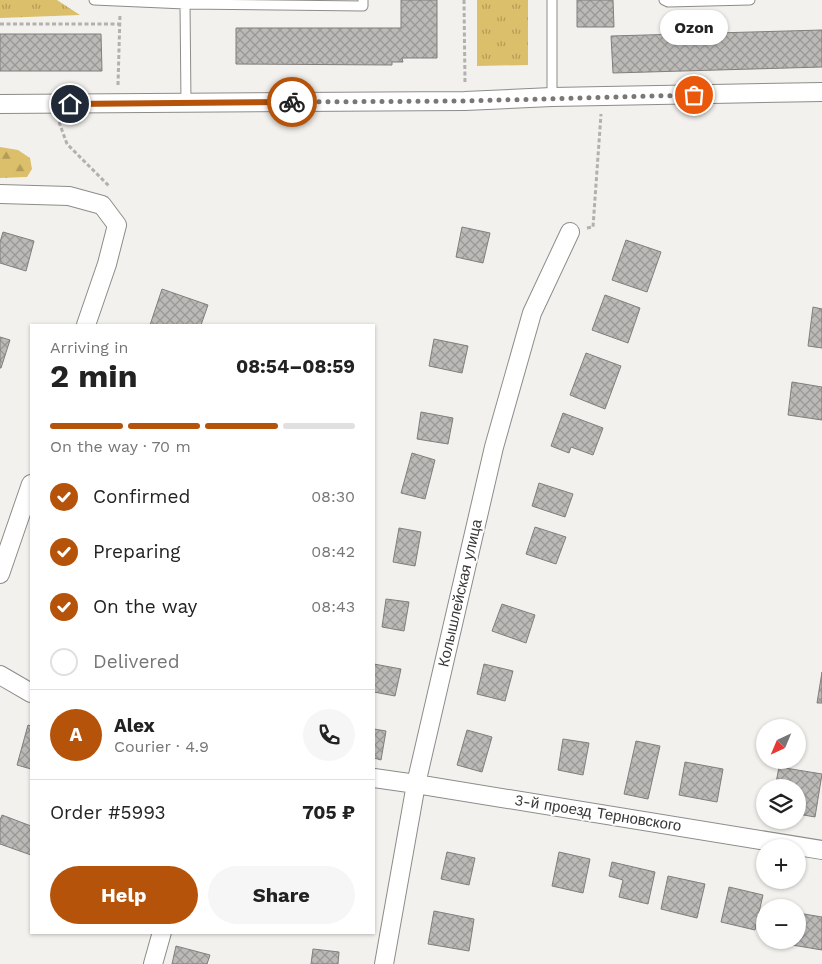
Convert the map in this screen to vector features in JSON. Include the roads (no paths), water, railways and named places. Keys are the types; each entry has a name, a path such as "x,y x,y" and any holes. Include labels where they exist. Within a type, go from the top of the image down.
{"street":[{"path":"0,104 465,101 552,97 822,92"},
{"path":"0,194 69,196 102,205 117,225 108,264 86,324"},
{"name":"Колышлейская улица","path":"384,964 416,784 494,447 532,313 570,232"},
{"path":"0,574 30,487"},
{"path":"0,675 30,692"},
{"name":"3-й проезд Терновского","path":"375,778 822,850"},
{"path":"153,964 161,934"}],"lane":[{"path":"94,0 363,6 363,0"},
{"path":"552,0 552,97"},
{"path":"664,0 668,2 750,0"},
{"path":"184,2 186,103"}],"place":[{"name":"Ozon","path":"694,95"}]}
